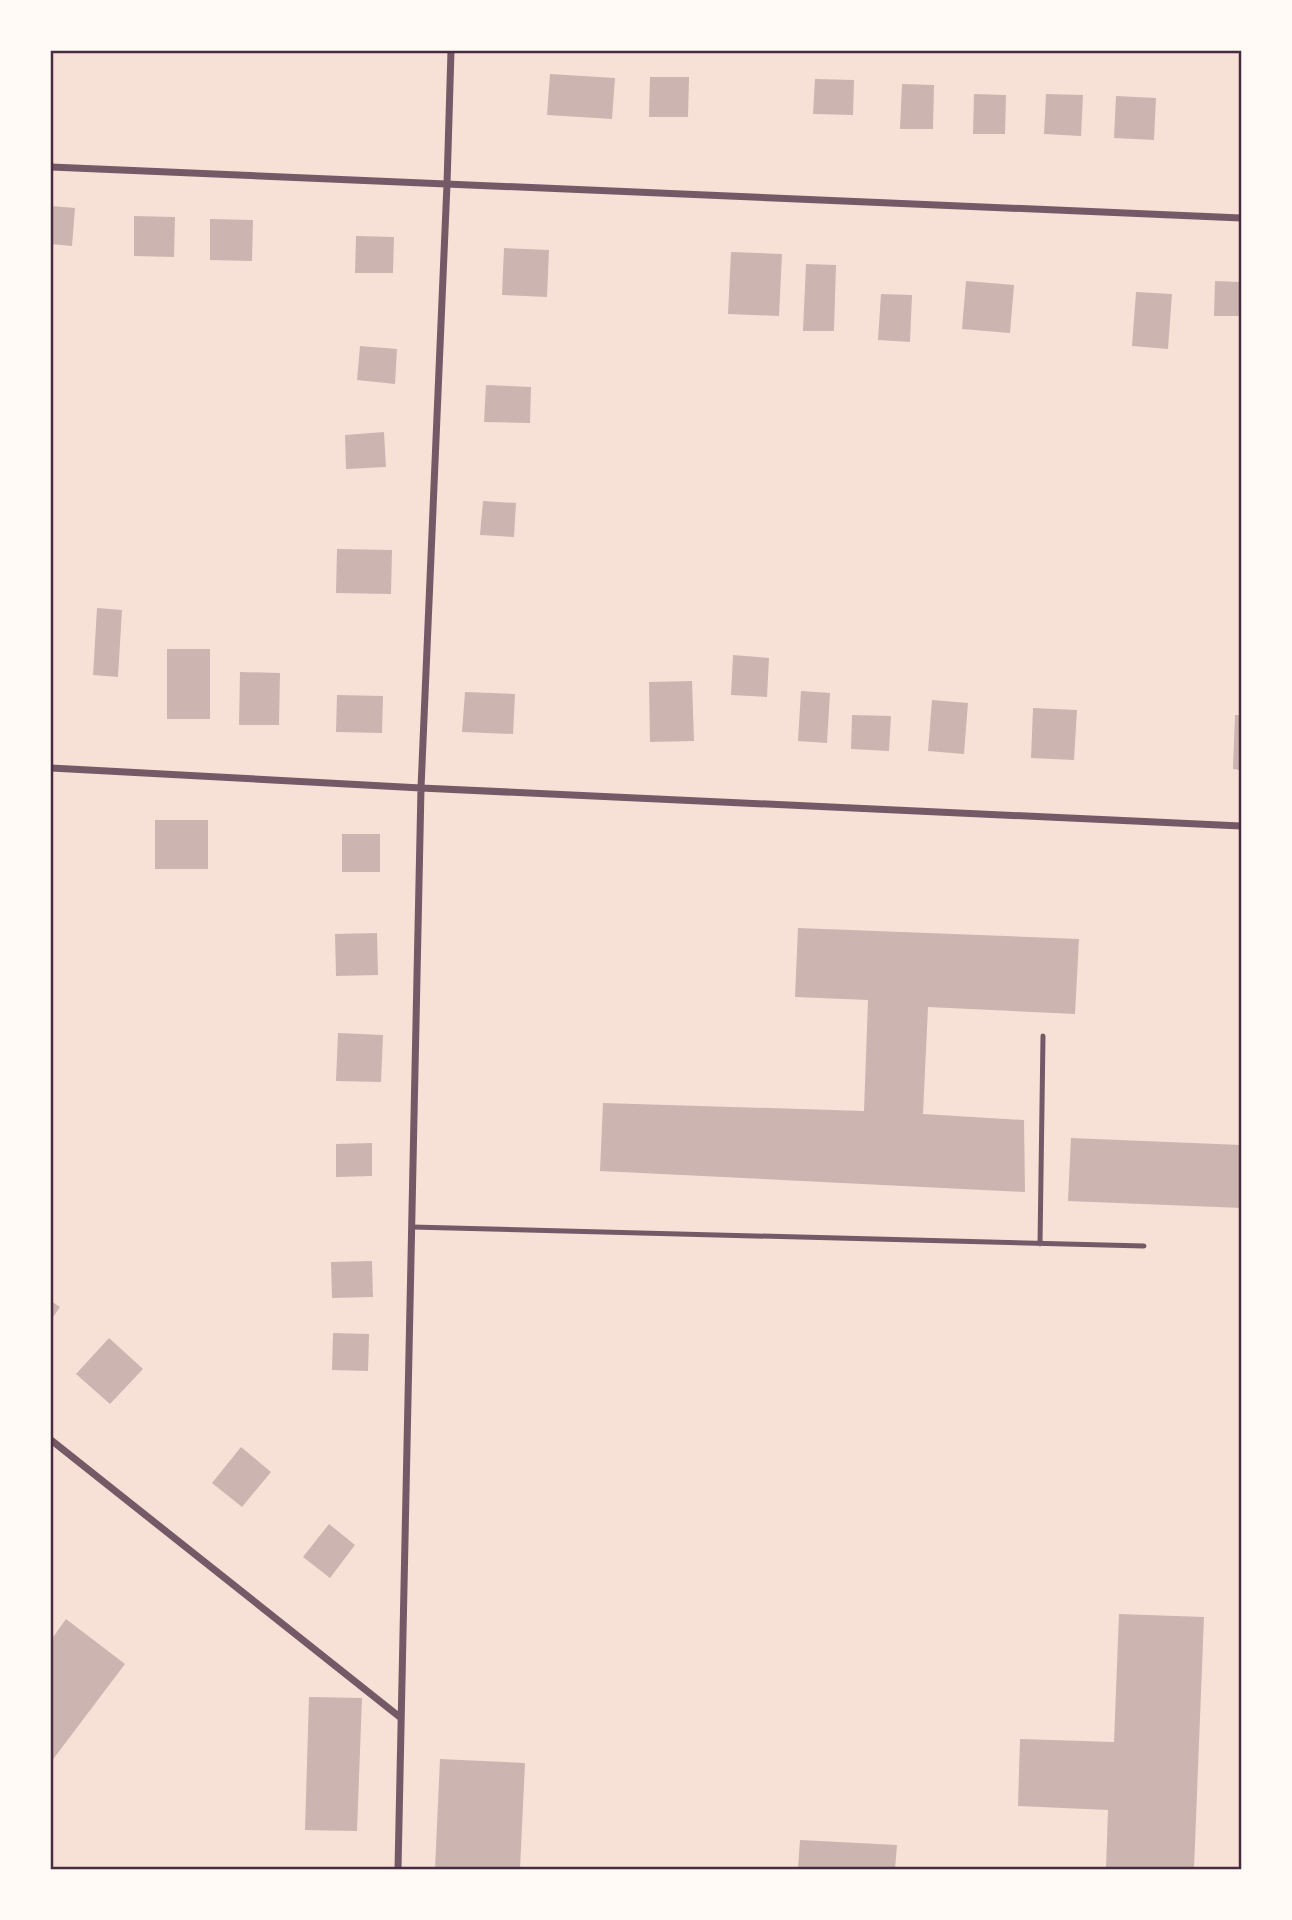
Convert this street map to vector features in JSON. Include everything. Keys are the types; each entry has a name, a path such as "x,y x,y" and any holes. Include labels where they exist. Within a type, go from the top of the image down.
{"street":[{"path":"398,1869 421,788 451,51"},
{"path":"51,167 1241,218"},
{"path":"51,768 1241,827"},
{"path":"51,1440 401,1718"}],"lane":[{"path":"1040,1244 1043,1036"},
{"path":"412,1227 1144,1246"}],"building":[{"path":"550,74 615,78 612,119 547,115"},
{"path":"650,77 689,77 688,117 649,117"},
{"path":"815,79 854,80 853,115 813,114"},
{"path":"902,84 934,85 933,129 900,129"},
{"path":"974,94 1006,95 1005,134 973,134"},
{"path":"1046,94 1083,95 1081,136 1044,134"},
{"path":"1116,96 1156,98 1154,140 1114,138"},
{"path":"51,206 75,208 72,246 51,244"},
{"path":"134,216 175,217 174,257 134,256"},
{"path":"210,219 253,220 252,261 210,260"},
{"path":"356,236 394,237 393,273 355,273"},
{"path":"504,248 549,250 547,297 502,295"},
{"path":"731,252 782,254 779,316 728,314"},
{"path":"806,264 836,265 834,331 803,331"},
{"path":"966,281 1014,285 1010,333 962,329"},
{"path":"1215,281 1240,282 1239,316 1214,316"},
{"path":"1136,292 1172,294 1168,349 1132,346"},
{"path":"881,294 912,295 910,342 878,340"},
{"path":"360,346 397,349 395,384 357,380"},
{"path":"486,385 531,387 530,423 484,422"},
{"path":"384,432 386,467 346,469 345,435"},
{"path":"483,501 516,503 514,537 480,535"},
{"path":"337,549 392,550 391,594 336,593"},
{"path":"97,608 122,610 118,677 93,675"},
{"path":"167,649 210,649 210,719 167,719"},
{"path":"733,655 769,658 767,697 731,695"},
{"path":"240,672 280,673 279,725 239,725"},
{"path":"692,681 694,741 650,742 649,682"},
{"path":"801,691 830,693 827,743 798,741"},
{"path":"465,692 515,694 513,734 462,732"},
{"path":"337,695 383,696 382,733 336,732"},
{"path":"932,700 968,703 964,754 928,751"},
{"path":"1033,708 1077,710 1074,760 1031,758"},
{"path":"852,715 891,716 889,751 851,749"},
{"path":"1235,715 1241,715 1241,770 1233,769"},
{"path":"155,820 208,820 208,869 155,869"},
{"path":"342,834 380,834 380,872 342,872"},
{"path":"798,928 1079,939 1075,1014 928,1007 923,1114 1024,1120 1025,1192 600,1171 603,1103 864,1111 868,1000 795,997"},
{"path":"377,933 378,975 336,976 335,934"},
{"path":"338,1033 383,1035 381,1082 336,1081"},
{"path":"1071,1138 1241,1145 1241,1208 1068,1201"},
{"path":"372,1143 372,1176 336,1177 336,1144"},
{"path":"372,1261 373,1297 332,1298 331,1262"},
{"path":"51,1301 60,1307 51,1320"},
{"path":"333,1333 369,1334 368,1371 332,1370"},
{"path":"109,1338 143,1369 110,1404 76,1374"},
{"path":"241,1447 271,1472 242,1507 212,1483"},
{"path":"329,1524 355,1545 330,1578 303,1557"},
{"path":"1119,1614 1204,1617 1194,1869 1106,1869 1108,1810 1018,1806 1020,1739 1114,1742"},
{"path":"66,1619 125,1664 51,1762 51,1640"},
{"path":"309,1697 362,1698 357,1831 305,1830"},
{"path":"440,1759 525,1763 520,1869 435,1869"},
{"path":"800,1840 897,1845 895,1869 798,1869"}]}
